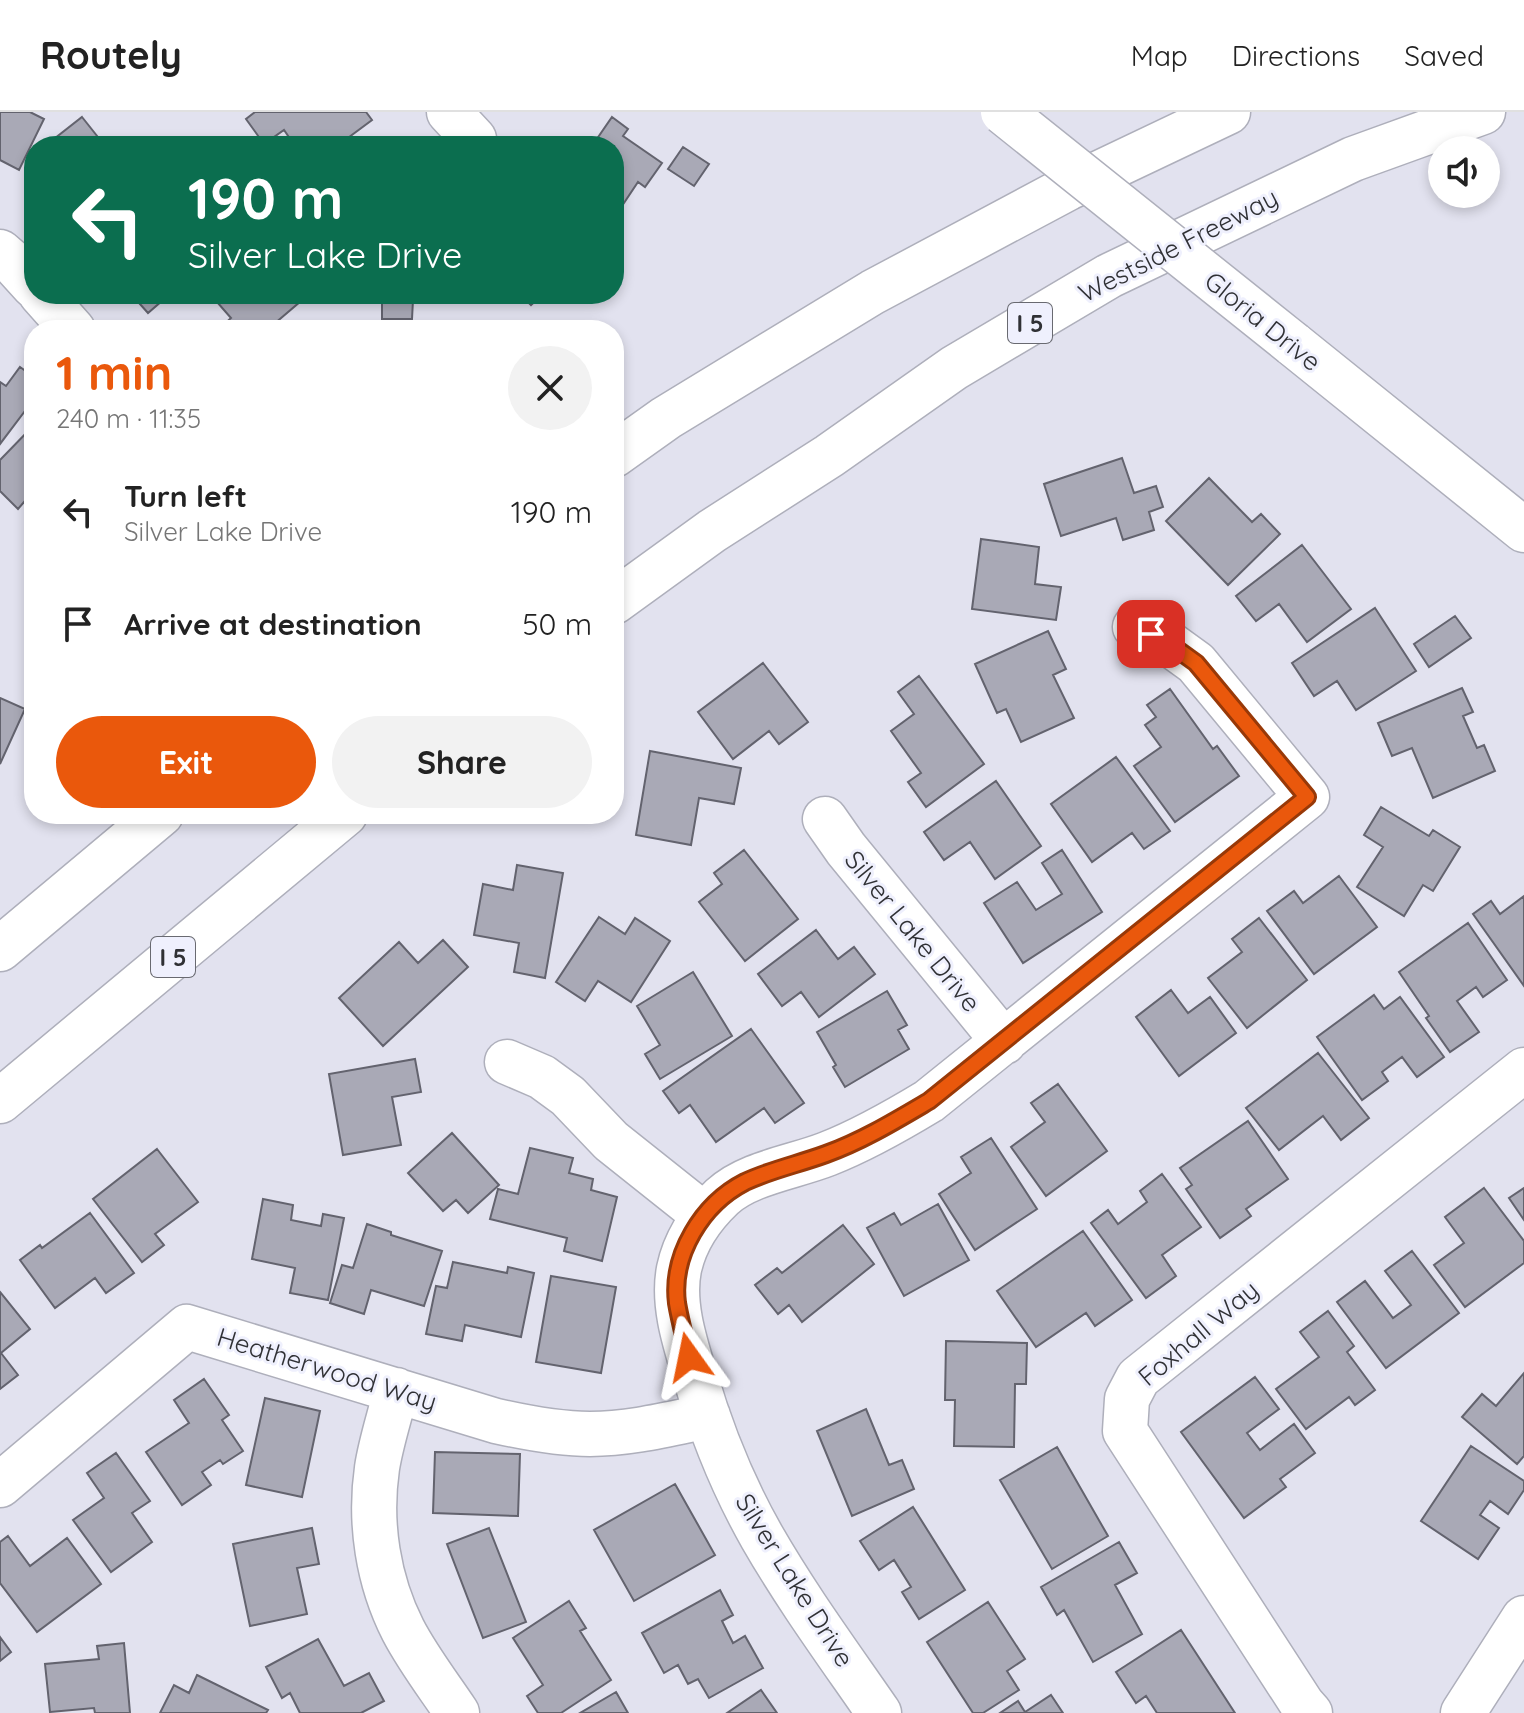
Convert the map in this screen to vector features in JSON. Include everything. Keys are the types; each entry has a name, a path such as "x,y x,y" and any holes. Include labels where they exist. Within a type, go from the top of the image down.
{"main road":[{"name":"Gloria Drive","path":"1003,112 1524,530"},
{"path":"624,448 666,418 873,292 1068,188 1228,112"},
{"name":"Westside Freeway","path":"624,595 712,531 829,456 954,368 1109,276 1353,159 1483,112"},
{"path":"0,252 24,275"},
{"path":"50,304 64,320"},
{"name":"Silver Lake Drive","path":"879,1713 789,1581 761,1535 724,1461 689,1357 677,1301 679,1269 690,1236 704,1215 724,1195 745,1182 828,1153 884,1128 929,1101 1307,797 1196,663 1167,642 1135,627"},
{"name":"Silver Lake Drive","path":"825,819 846,849 1004,1042"},
{"path":"0,949 149,824"},
{"name":"I 5","path":"0,1101 333,824"},
{"path":"507,1062 542,1077 568,1096 611,1141 704,1215"},
{"name":"Foxhall Way","path":"1310,1713 1125,1431 1127,1399 1138,1378 1524,1070"},
{"name":"Heatherwood Way","path":"0,1485 187,1327 496,1421 536,1430 588,1434 629,1431 708,1416"},
{"path":"396,1390 377,1466 374,1504 377,1550 388,1596 403,1630 457,1713"},
{"path":"1463,1713 1524,1618"}],"building":[{"path":"0,112 30,112 44,119 36,136 24,136 24,160 19,170 0,160"},
{"path":"255,112 366,112 372,120 350,136 288,136 284,130 275,136 258,136 246,119"},
{"path":"82,117 97,136 58,136"},
{"path":"612,117 628,129 623,136 599,136"},
{"path":"624,137 662,163 645,187 638,182 624,203"},
{"path":"683,147 709,164 694,186 668,169"},
{"path":"140,304 158,304 148,313"},
{"path":"219,304 297,304 279,320 229,320 231,318"},
{"path":"382,304 413,304 412,319 382,319"},
{"path":"20,367 24,370 24,412 0,444 0,382 6,386"},
{"path":"24,435 24,502 18,509 0,491 0,460"},
{"path":"1122,458 1134,493 1156,486 1163,507 1149,512 1154,530 1123,540 1116,518 1061,536 1044,484"},
{"path":"1209,478 1252,522 1261,514 1280,534 1228,585 1166,521"},
{"path":"981,539 1039,547 1035,584 1061,587 1056,620 972,609"},
{"path":"1302,545 1351,609 1307,642 1279,604 1256,621 1236,596"},
{"path":"1375,608 1416,671 1356,710 1337,681 1314,696 1292,663"},
{"path":"1455,616 1471,638 1429,667 1414,644"},
{"path":"1048,631 1066,669 1053,675 1074,718 1021,742 1006,709 997,713 975,664"},
{"path":"763,663 808,722 779,744 769,731 733,759 698,712"},
{"path":"919,676 984,764 926,807 908,782 921,773 891,731 914,714 898,692"},
{"path":"1462,688 1473,712 1463,716 1477,748 1484,745 1495,771 1433,798 1412,748 1392,756 1378,723"},
{"path":"1170,689 1213,749 1217,746 1239,776 1175,822 1134,766 1161,747 1145,725 1156,717 1147,705"},
{"path":"0,698 24,711 0,764"},
{"path":"650,751 741,768 734,804 699,798 691,845 636,835"},
{"path":"1116,757 1170,831 1144,849 1132,833 1092,862 1051,804"},
{"path":"996,781 1041,846 995,879 970,842 944,860 924,832"},
{"path":"1381,807 1429,836 1433,830 1460,847 1433,891 1423,885 1404,916 1357,887 1383,847 1364,835"},
{"path":"744,850 798,919 745,961 699,902 722,884 714,873"},
{"path":"1062,850 1102,912 1023,963 984,903 1017,882 1036,910 1062,894 1042,863"},
{"path":"517,865 563,873 545,978 514,972 519,943 474,935 483,884 513,890"},
{"path":"1339,876 1377,927 1314,974 1267,911 1294,891 1303,903"},
{"path":"1524,896 1524,986 1473,914 1491,901 1500,914"},
{"path":"599,917 625,934 635,918 670,941 631,1002 598,981 585,1001 556,982"},
{"path":"1259,918 1307,980 1247,1028 1208,978 1242,952 1232,939"},
{"path":"1468,923 1507,980 1483,997 1476,987 1457,1001 1479,1032 1450,1052 1399,972"},
{"path":"816,930 838,959 854,947 875,974 819,1017 801,992 782,1006 758,974"},
{"path":"443,940 468,967 383,1046 339,998 399,942 418,963"},
{"path":"693,972 732,1036 660,1079 645,1054 660,1045 637,1006"},
{"path":"1171,990 1188,1013 1210,997 1236,1033 1179,1076 1136,1017"},
{"path":"887,991 907,1025 898,1030 909,1049 845,1087 817,1032"},
{"path":"1374,995 1384,1009 1400,997 1444,1057 1417,1077 1402,1057 1382,1072 1388,1081 1362,1100 1317,1037"},
{"path":"751,1029 804,1103 775,1123 764,1108 716,1142 690,1105 679,1113 663,1091"},
{"path":"1318,1053 1369,1118 1341,1140 1323,1116 1279,1150 1246,1108"},
{"path":"415,1059 421,1092 392,1097 401,1145 343,1155 329,1074"},
{"path":"1058,1084 1107,1151 1046,1196 1011,1147 1045,1122 1031,1103"},
{"path":"1248,1121 1288,1179 1246,1209 1251,1216 1220,1238 1186,1189 1192,1185 1180,1168"},
{"path":"452,1133 499,1185 468,1213 456,1200 443,1211 408,1173"},
{"path":"991,1138 1037,1209 975,1250 939,1194 971,1173 961,1157"},
{"path":"530,1148 573,1158 569,1173 593,1179 591,1190 617,1197 602,1261 564,1251 567,1238 490,1219 498,1189 518,1194"},
{"path":"157,1149 198,1202 155,1234 164,1245 142,1262 93,1199"},
{"path":"1162,1174 1201,1227 1162,1255 1176,1276 1146,1298 1091,1223 1108,1210 1118,1224 1147,1202 1140,1191"},
{"path":"1484,1188 1524,1241 1524,1263 1465,1307 1434,1265 1464,1243 1445,1217"},
{"path":"1524,1188 1524,1220 1509,1198"},
{"path":"263,1199 293,1205 291,1220 321,1226 323,1214 344,1218 328,1300 290,1293 295,1268 252,1259"},
{"path":"938,1204 969,1260 904,1296 867,1228 894,1213 901,1225"},
{"path":"90,1213 134,1273 106,1293 95,1278 55,1308 20,1260"},
{"path":"367,1224 442,1251 424,1306 371,1290 364,1314 330,1303 342,1265 353,1268"},
{"path":"843,1225 874,1264 802,1322 789,1305 778,1314 755,1285 777,1268 782,1273"},
{"path":"1083,1231 1132,1300 1095,1326 1086,1313 1036,1347 997,1291"},
{"path":"1412,1251 1459,1313 1386,1368 1337,1302 1365,1281 1393,1318 1411,1305 1385,1271"},
{"path":"453,1262 507,1273 508,1267 534,1273 521,1337 465,1325 462,1341 426,1334 436,1286 447,1288"},
{"path":"551,1276 616,1287 601,1373 536,1362"},
{"path":"0,1292 30,1329 1,1353 18,1375 0,1389"},
{"path":"1328,1311 1354,1346 1347,1352 1375,1390 1355,1405 1349,1397 1306,1429 1276,1389 1319,1357 1300,1332"},
{"path":"946,1341 1027,1343 1026,1384 1015,1384 1014,1447 954,1446 955,1400 945,1400"},
{"path":"1524,1373 1524,1456 1517,1464 1462,1417 1482,1394 1496,1406"},
{"path":"1255,1377 1279,1409 1247,1433 1260,1450 1294,1424 1315,1453 1280,1479 1286,1487 1244,1518 1181,1432"},
{"path":"204,1379 229,1415 222,1420 243,1451 223,1464 220,1460 202,1472 211,1485 182,1505 146,1452 189,1423 174,1400"},
{"path":"265,1398 320,1411 302,1497 246,1485"},
{"path":"866,1409 889,1465 902,1460 914,1489 852,1516 817,1431"},
{"path":"1471,1446 1524,1481 1524,1490 1508,1514 1490,1501 1480,1515 1499,1528 1478,1559 1421,1521"},
{"path":"1057,1447 1108,1536 1052,1569 1000,1480"},
{"path":"435,1452 520,1454 518,1516 433,1513"},
{"path":"116,1453 150,1501 132,1513 152,1542 111,1572 73,1520 104,1498 87,1473"},
{"path":"675,1484 715,1555 634,1601 594,1530"},
{"path":"913,1507 965,1590 919,1619 902,1592 911,1587 894,1560 879,1570 860,1541"},
{"path":"312,1528 319,1564 297,1568 307,1614 250,1626 233,1544"},
{"path":"489,1528 526,1622 483,1638 447,1544"},
{"path":"8,1536 30,1566 67,1538 101,1584 37,1632 0,1583 0,1542"},
{"path":"1119,1542 1137,1573 1115,1585 1142,1634 1093,1662 1064,1610 1057,1615 1041,1587"},
{"path":"720,1590 733,1615 722,1621 733,1643 745,1636 763,1668 709,1698 698,1679 688,1684 678,1665 664,1673 642,1633"},
{"path":"569,1601 586,1628 580,1631 611,1680 561,1713 538,1713 527,1696 543,1685 513,1638"},
{"path":"988,1602 1025,1659 1007,1671 1019,1690 983,1713 973,1713 927,1642"},
{"path":"1181,1630 1235,1713 1157,1713 1146,1696 1136,1703 1116,1672"},
{"path":"0,1637 11,1652 0,1661"},
{"path":"318,1639 344,1686 369,1673 384,1701 361,1713 300,1713 290,1693 282,1698 266,1667"},
{"path":"124,1643 130,1713 95,1713 94,1708 50,1712 45,1664 99,1659 97,1646"},
{"path":"197,1675 268,1710 266,1713 160,1713 174,1685 189,1693"},
{"path":"761,1690 777,1713 727,1713"},
{"path":"616,1692 628,1713 580,1713"},
{"path":"1051,1695 1063,1713 1000,1713 1018,1701 1025,1712"}],"route":[{"path":"689,1357 677,1301 679,1269 690,1236 704,1215 724,1195 745,1182 828,1153 884,1128 929,1101 1307,797 1196,663 1151,634"}]}
